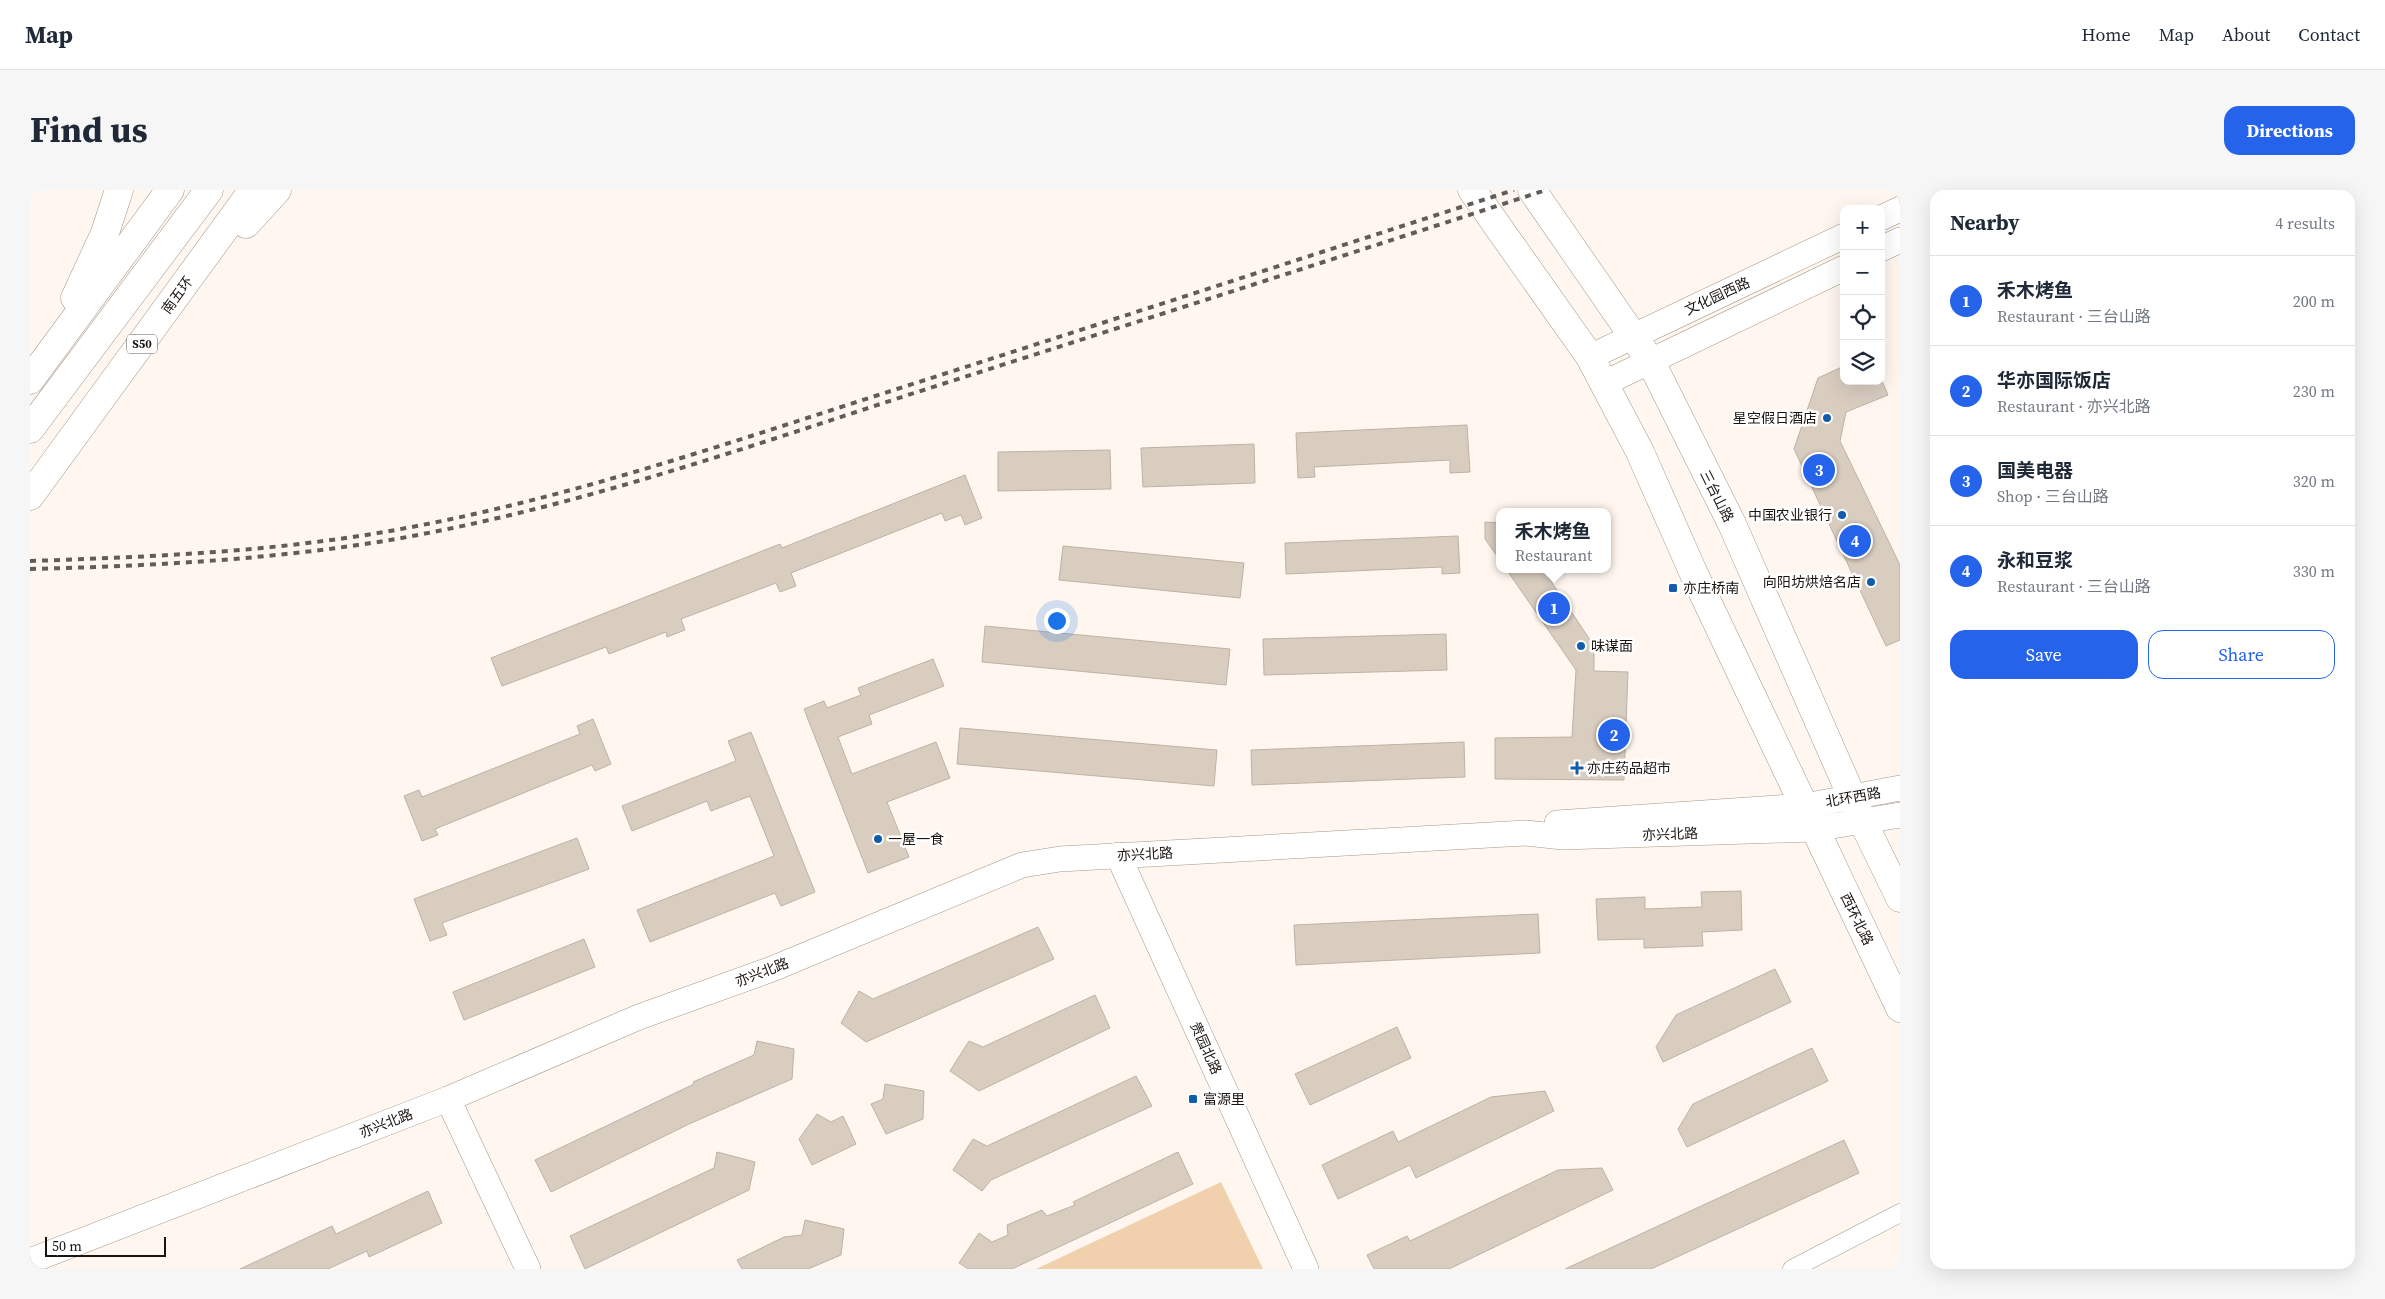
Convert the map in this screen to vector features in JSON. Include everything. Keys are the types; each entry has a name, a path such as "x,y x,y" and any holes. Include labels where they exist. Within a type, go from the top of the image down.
{"main road":[{"path":"36,371 90,266 119,190"},
{"path":"36,371 170,190"},
{"path":"30,429 209,190"},
{"name":"南五环","path":"30,496 253,190"},
{"path":"164,314 277,190"},
{"path":"1472,190 1590,357 1605,383 1640,452 1694,574 1809,817"},
{"name":"三台山路","path":"1532,190 1651,362 1732,524 1863,822"},
{"name":"西环北路","path":"1809,817 1900,1008"},
{"path":"1863,822 1900,898"}],"street":[{"path":"1885,216 1900,209"},
{"name":"文化园西路","path":"1590,357 1840,238"},
{"path":"1885,248 1900,240"},
{"path":"1605,383 1840,270"},
{"name":"北环西路","path":"1809,817 1853,797 1900,788"},
{"name":"北环西路","path":"1809,817 1863,822 1900,815"},
{"name":"亦兴北路","path":"30,1261 448,1099 639,1017 772,969 1022,865 1060,858 1526,833 1563,821 1809,817"},
{"name":"贵园北路","path":"1118,855 1306,1269"},
{"path":"448,1099 528,1269"},
{"path":"1792,1269 1900,1213"}],"shaded area":[{"path":"1221,1182 1263,1269 1036,1269"}],"building":[{"path":"1840,368 1840,385 1884,385 1888,395 1846,412 1840,441 1900,565 1900,640 1886,646 1794,449 1818,378"},
{"path":"1467,425 1470,472 1450,473 1450,460 1314,467 1315,477 1298,478 1296,433"},
{"path":"1254,444 1255,483 1143,487 1141,448"},
{"path":"1110,450 1111,489 998,491 998,452"},
{"path":"965,475 982,518 965,525 961,515 945,521 942,513 791,573 796,586 780,592 776,583 681,619 685,630 667,637 666,632 609,654 606,647 502,686 491,658 780,544 782,548"},
{"path":"1485,522 1496,523 1496,554 1485,539"},
{"path":"1458,536 1460,573 1442,574 1442,567 1286,574 1285,543"},
{"path":"1063,546 1244,563 1240,598 1059,580"},
{"path":"1509,573 1546,573 1594,646 1594,671 1628,672 1624,780 1495,779 1495,738 1572,737 1576,670"},
{"path":"985,626 1230,649 1226,685 982,662"},
{"path":"1446,634 1447,670 1264,675 1263,639"},
{"path":"933,659 944,686 869,715 872,724 838,737 852,774 936,742 950,778 887,802 909,857 868,873 804,709 824,701 827,708 861,695 858,688"},
{"path":"593,719 611,764 595,771 592,765 435,829 438,835 422,841 404,796 419,790 422,797 580,734 577,726"},
{"path":"960,728 1217,750 1214,786 957,764"},
{"path":"751,732 815,892 781,906 775,893 650,942 637,910 774,856 750,796 711,811 707,801 632,831 622,806 736,761 728,741"},
{"path":"1464,742 1465,777 1252,785 1251,750"},
{"path":"577,838 589,869 442,923 447,935 430,941 414,899"},
{"path":"1741,891 1742,930 1702,932 1703,946 1644,948 1644,939 1598,940 1596,899 1645,897 1645,909 1702,907 1701,892"},
{"path":"1538,914 1540,953 1296,965 1294,925"},
{"path":"1038,927 1054,959 866,1042 841,1023 859,991 873,999"},
{"path":"584,939 595,967 464,1020 453,992"},
{"path":"1775,969 1791,1002 1663,1062 1656,1047 1676,1015"},
{"path":"1095,995 1110,1028 979,1091 950,1071 969,1041 983,1047"},
{"path":"1397,1027 1411,1058 1310,1105 1295,1074"},
{"path":"757,1041 794,1049 792,1079 689,1124 551,1192 535,1160 694,1084 693,1082 754,1055"},
{"path":"1812,1048 1828,1081 1687,1147 1678,1129 1693,1104"},
{"path":"1136,1076 1152,1106 991,1180 982,1191 953,1170 973,1139 987,1146"},
{"path":"885,1084 924,1091 923,1119 886,1134 871,1104 883,1099"},
{"path":"1545,1091 1554,1111 1416,1178 1410,1165 1338,1199 1322,1165 1393,1131 1398,1142 1491,1097"},
{"path":"817,1114 831,1122 843,1116 856,1144 812,1165 799,1139"},
{"path":"1844,1140 1859,1173 1651,1269 1565,1269"},
{"path":"717,1152 755,1162 749,1190 585,1269 570,1236 714,1168"},
{"path":"1178,1152 1193,1184 1012,1269 968,1269 959,1263 979,1233 992,1242 1008,1235 1007,1225 1042,1210 1047,1216 1075,1205 1073,1202"},
{"path":"1602,1168 1613,1190 1449,1269 1374,1269 1367,1255 1407,1236 1410,1241 1558,1170"},
{"path":"428,1191 442,1223 369,1257 367,1251 328,1269 240,1269 332,1226 336,1234"},
{"path":"805,1220 844,1229 841,1255 808,1269 742,1269 737,1260 784,1237 802,1235"}],"railway":[{"path":"30,561 252,549 340,539 384,532 514,505 643,470 707,450 1514,190"},
{"path":"30,569 163,564 340,548 451,528 517,513 649,478 714,458 1546,190"}],"place":[{"name":"星空假日酒店","path":"1827,418"},
{"name":"国美电器","path":"1819,470"},
{"name":"中国农业银行","path":"1842,515"},
{"name":"永和豆浆","path":"1855,541"},
{"name":"向阳坊烘焙名店","path":"1871,582"},
{"name":"亦庄桥南","path":"1673,588"},
{"name":"禾木烤鱼","path":"1554,608"},
{"name":"味谋面","path":"1581,646"},
{"name":"华亦国际饭店","path":"1614,735"},
{"name":"亦庄药品超市","path":"1577,768"},
{"name":"一屋一食","path":"878,839"},
{"name":"富源里","path":"1193,1099"}]}
